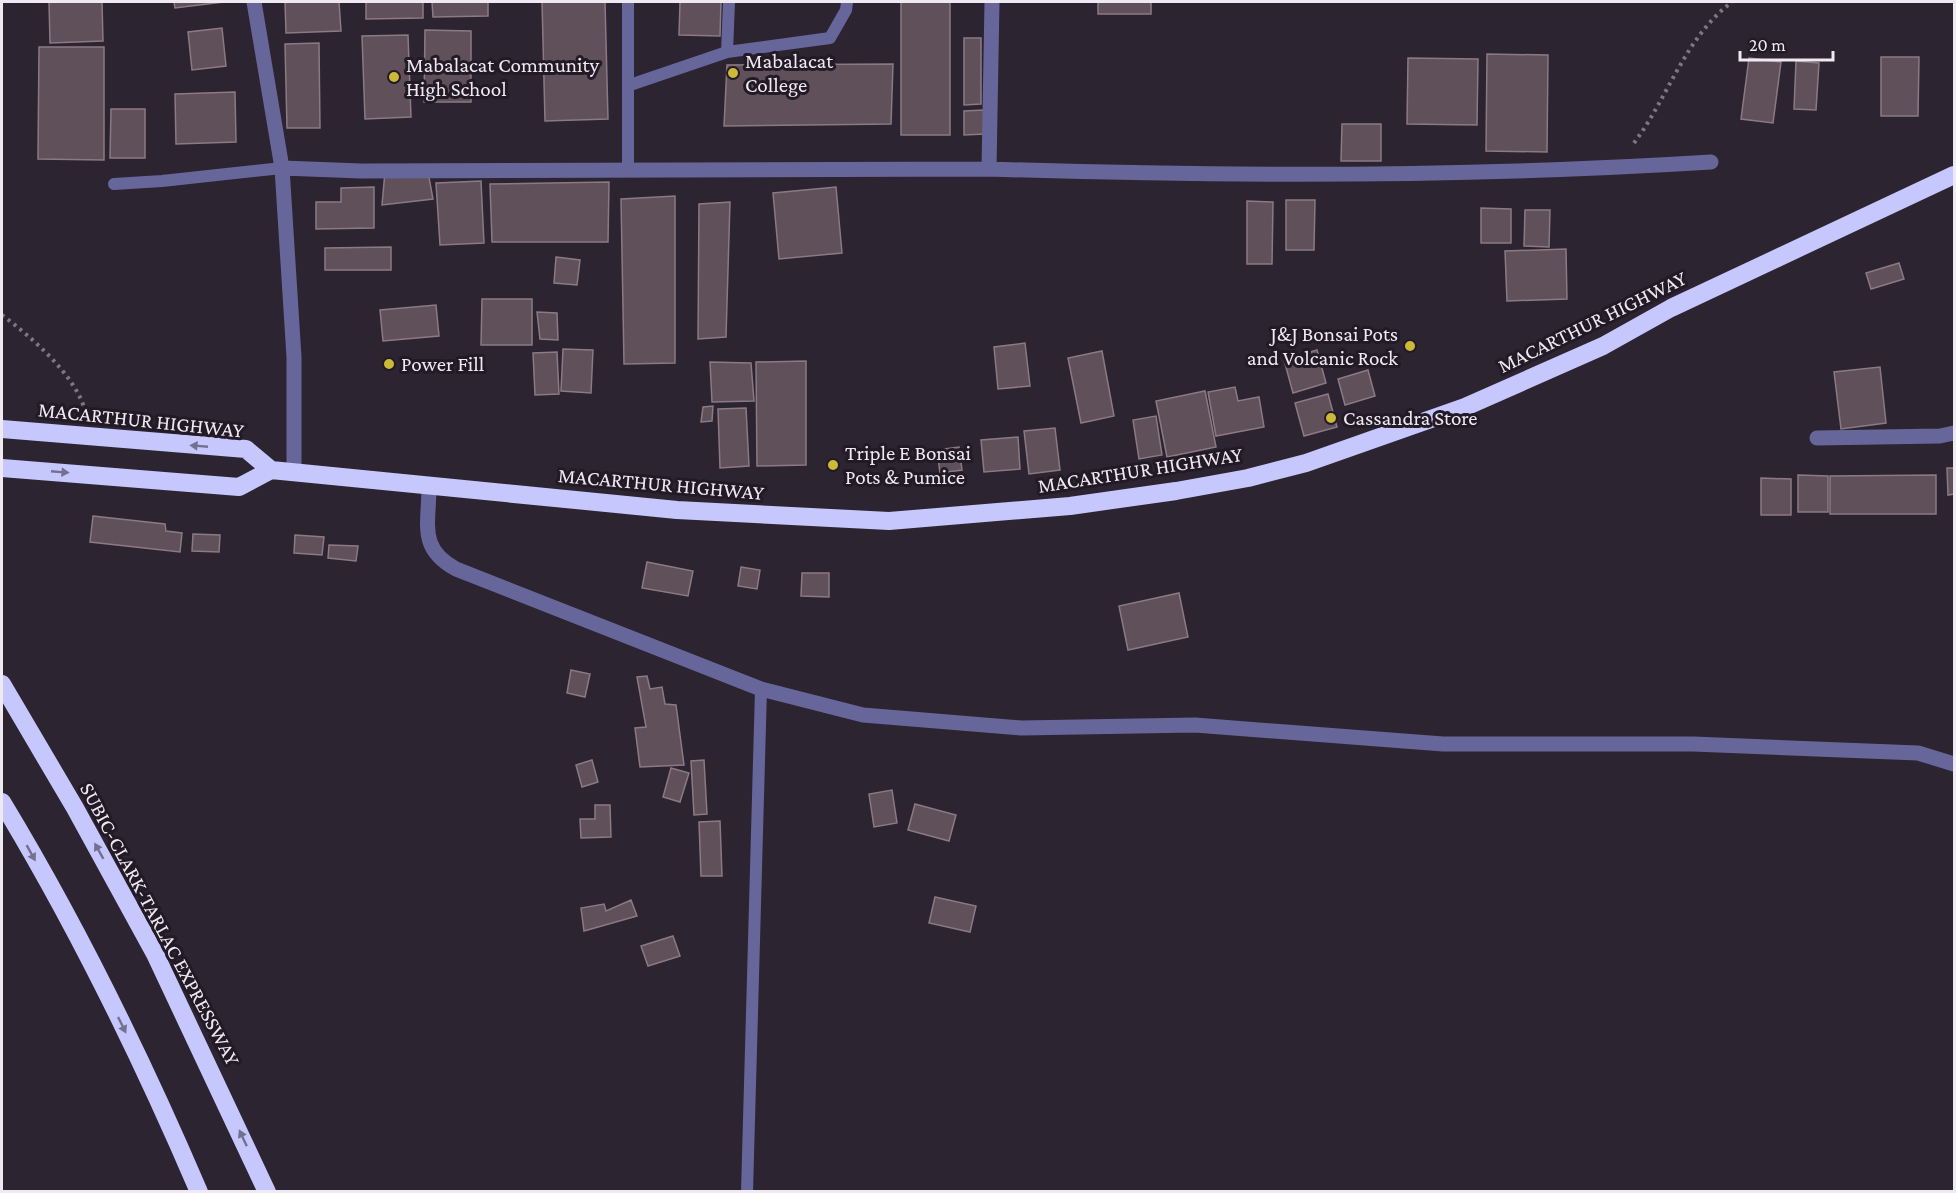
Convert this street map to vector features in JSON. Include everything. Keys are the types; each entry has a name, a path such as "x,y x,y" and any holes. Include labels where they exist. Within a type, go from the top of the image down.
{"highway":[{"name":"MACARTHUR HIGHWAY","path":"2,429 246,449 271,470 677,510 889,521 1070,506 1248,478 1306,463 1465,407 1603,346 1671,308 1954,176"},
{"path":"2,468 239,487 271,470"},
{"name":"SUBIC-CLARK-TARLAC EXPRESSWAY","path":"2,684 75,808 155,954 267,1191"},
{"path":"2,802 100,982 165,1113 199,1191"}],"street":[{"path":"254,2 282,168 294,357 296,443 294,472"},
{"path":"989,169 992,2"},
{"path":"282,168 360,171 989,169 1082,172 1335,172 1569,171 1711,162"},
{"path":"1817,438 1940,436 1954,433"},
{"path":"429,486 429,544 438,559 456,569 761,689 863,715 1021,728 1195,725 1443,744 1693,744 1918,753 1954,764"}],"lane":[{"path":"628,2 630,85 628,170"},
{"path":"727,52 729,2"},
{"path":"630,85 727,52 830,38 846,10 847,2"},
{"path":"114,184 162,182 282,168"},
{"path":"747,1191 761,689"}],"path":[{"path":"1616,168 1649,124 1682,62 1713,18 1732,2"},
{"path":"2,315 29,336 62,370 84,408 87,436"}],"building":[{"path":"49,2 102,2 103,41 50,43"},
{"path":"174,2 224,2 175,8"},
{"path":"285,2 339,2 341,31 286,33"},
{"path":"366,2 423,2 423,18 366,19"},
{"path":"432,2 488,2 488,16 433,17"},
{"path":"542,2 605,2 608,119 545,121"},
{"path":"680,2 721,2 720,36 679,35"},
{"path":"901,2 950,2 950,135 901,135"},
{"path":"1098,2 1151,2 1151,14 1098,14"},
{"path":"222,28 226,66 192,70 188,32"},
{"path":"425,30 471,31 471,102 424,102"},
{"path":"408,35 411,117 365,119 362,36"},
{"path":"964,38 981,38 981,104 964,105"},
{"path":"319,43 320,128 287,128 285,44"},
{"path":"39,47 104,47 104,160 38,159"},
{"path":"1487,54 1548,55 1547,152 1486,151"},
{"path":"1881,57 1919,57 1918,116 1881,116"},
{"path":"1408,58 1478,59 1477,125 1407,124"},
{"path":"1749,58 1781,62 1773,123 1741,119"},
{"path":"1796,61 1819,63 1816,110 1794,109"},
{"path":"893,64 891,124 724,126 727,65"},
{"path":"235,92 236,142 176,144 175,94"},
{"path":"111,109 145,109 145,158 110,158"},
{"path":"984,110 985,134 964,135 964,111"},
{"path":"1342,124 1381,124 1381,161 1341,161"},
{"path":"385,172 428,172 433,199 382,205"},
{"path":"481,181 484,243 440,245 436,183"},
{"path":"609,182 608,242 492,242 490,184"},
{"path":"374,187 374,228 316,229 316,202 341,202 341,188"},
{"path":"836,187 842,253 779,259 773,193"},
{"path":"675,196 675,363 624,364 621,199"},
{"path":"1286,200 1315,200 1314,250 1286,250"},
{"path":"1247,201 1273,202 1272,264 1247,264"},
{"path":"730,202 726,337 698,339 699,204"},
{"path":"1481,208 1511,209 1511,243 1481,243"},
{"path":"1525,210 1550,210 1549,247 1524,246"},
{"path":"391,247 391,270 325,270 325,248"},
{"path":"1566,249 1567,299 1507,301 1505,251"},
{"path":"556,257 580,260 577,285 554,283"},
{"path":"1899,263 1904,279 1871,289 1866,273"},
{"path":"482,299 532,299 532,345 481,345"},
{"path":"436,305 439,336 383,341 380,310"},
{"path":"537,312 557,313 558,340 540,339"},
{"path":"1025,343 1030,386 998,389 994,347"},
{"path":"563,349 593,350 591,393 561,391"},
{"path":"1317,350 1326,383 1293,393 1284,360"},
{"path":"1102,351 1114,416 1081,423 1068,358"},
{"path":"557,352 559,394 535,395 533,353"},
{"path":"806,361 806,465 757,466 756,362"},
{"path":"710,362 751,363 754,401 712,402"},
{"path":"1880,367 1886,423 1841,429 1834,372"},
{"path":"1368,370 1375,396 1345,405 1338,379"},
{"path":"1235,387 1238,401 1259,397 1264,427 1216,436 1208,392"},
{"path":"1205,391 1216,447 1167,457 1156,401"},
{"path":"1328,394 1337,427 1304,436 1295,403"},
{"path":"713,406 712,421 701,422 703,407"},
{"path":"746,408 749,466 720,468 718,409"},
{"path":"1156,416 1162,455 1139,459 1133,420"},
{"path":"1055,428 1060,470 1029,474 1024,431"},
{"path":"1018,437 1020,469 984,472 981,440"},
{"path":"959,447 962,470 940,473 937,450"},
{"path":"1947,468 1954,468 1954,494 1948,495"},
{"path":"1798,475 1828,476 1828,512 1798,512"},
{"path":"1936,475 1936,514 1830,514 1830,476"},
{"path":"1761,478 1791,479 1791,515 1761,515"},
{"path":"93,516 165,524 166,531 182,533 180,552 90,542"},
{"path":"193,534 220,535 219,552 192,551"},
{"path":"295,535 324,537 322,555 294,553"},
{"path":"329,545 358,546 356,561 328,558"},
{"path":"647,562 693,571 688,596 642,588"},
{"path":"741,567 760,570 757,589 738,586"},
{"path":"802,573 829,573 829,597 801,596"},
{"path":"1179,593 1188,637 1128,650 1119,606"},
{"path":"571,670 590,674 585,697 567,693"},
{"path":"647,676 650,689 662,687 665,704 676,705 684,765 640,767 635,728 646,727 637,677"},
{"path":"592,760 598,782 582,787 576,765"},
{"path":"704,760 707,814 694,815 691,761"},
{"path":"671,768 689,773 680,802 663,797"},
{"path":"892,790 897,823 874,827 869,794"},
{"path":"915,804 956,815 949,841 908,830"},
{"path":"595,805 610,805 611,837 581,838 580,819 595,819"},
{"path":"720,821 722,876 701,876 699,822"},
{"path":"935,897 976,906 970,932 929,923"},
{"path":"631,900 637,916 584,931 581,908 604,904 606,911"},
{"path":"673,936 680,956 648,966 641,946"}],"place":[{"name":"Mabalacat College","path":"733,73"},
{"name":"Mabalacat Community High School","path":"394,77"},
{"name":"J&J Bonsai Pots and Volcanic Rock","path":"1410,346"},
{"name":"Power Fill","path":"389,364"},
{"name":"Cassandra Store","path":"1331,418"},
{"name":"Triple E Bonsai Pots & Pumice","path":"833,465"}]}
